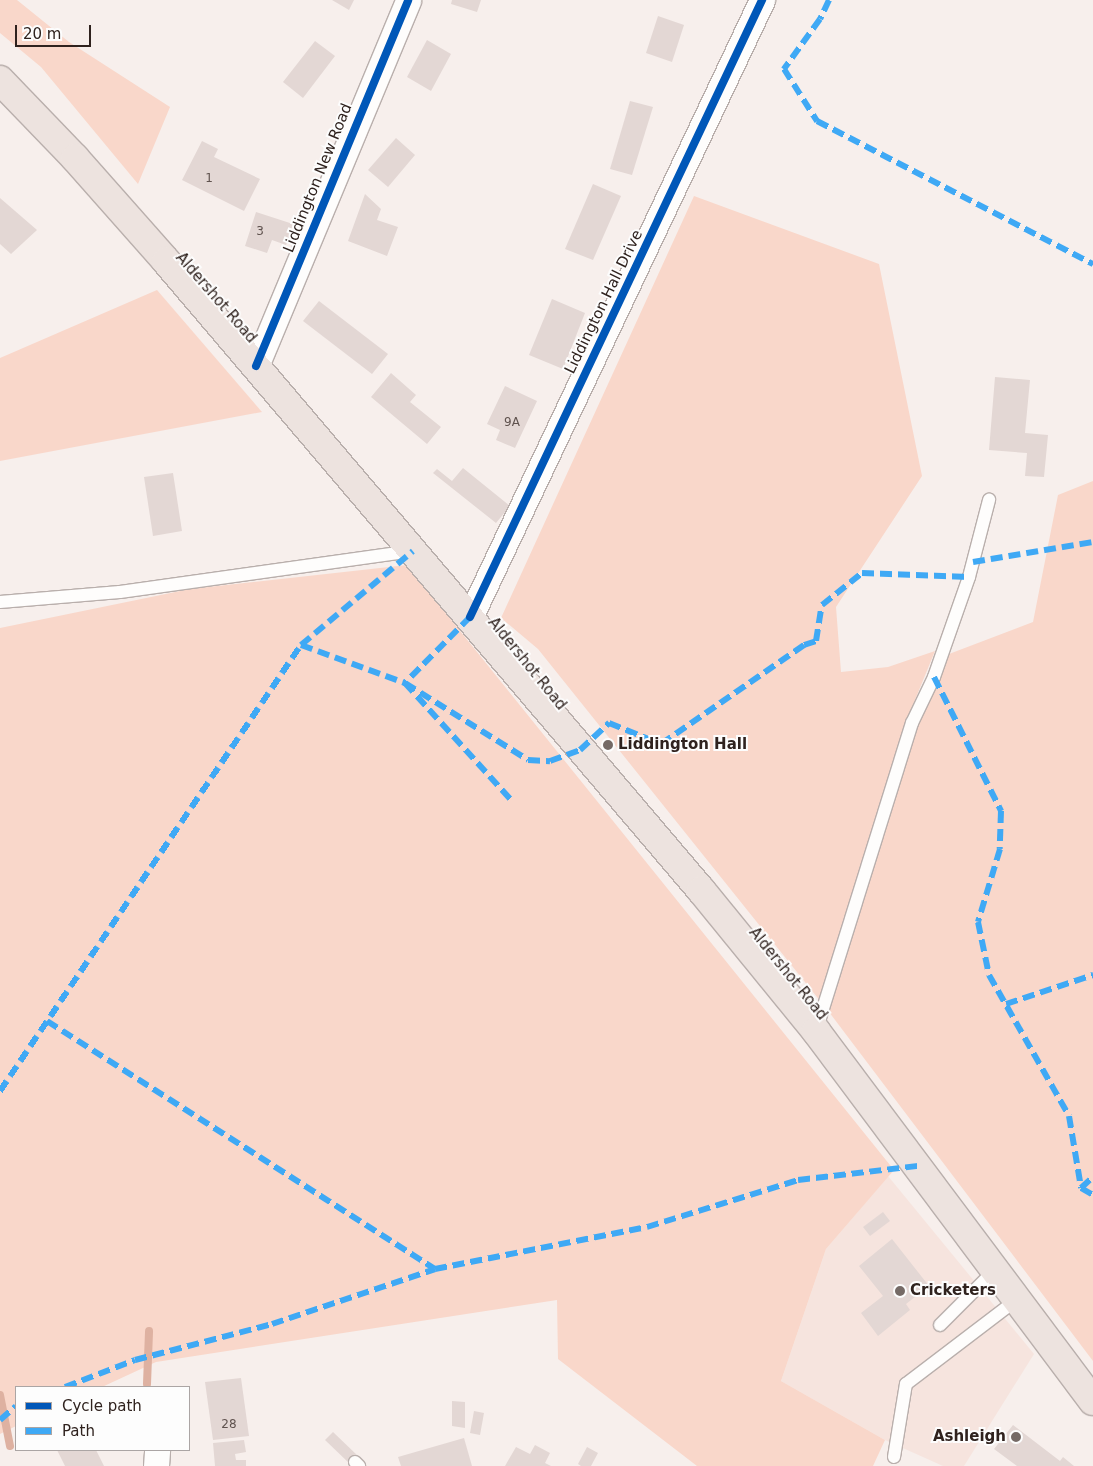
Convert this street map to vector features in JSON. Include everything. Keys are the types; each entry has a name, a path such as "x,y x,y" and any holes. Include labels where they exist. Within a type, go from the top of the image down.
{"main road":[{"name":"Aldershot Road","path":"0,80 75,158 256,366 470,617 816,1031 995,1270 1015,1301 1093,1401"}],"street":[{"name":"Liddington New Road","path":"256,366 408,0"},
{"name":"Liddington Hall Drive","path":"470,617 762,0"},
{"path":"156,1466 157,1451"}],"lane":[{"path":"816,1031 912,723 934,676 969,577 989,500"},
{"path":"0,602 120,592 413,551"},
{"path":"940,1325 995,1270"},
{"path":"894,1457 906,1384 1015,1301"}],"shaded area":[{"path":"0,0 17,0 69,42 170,107 138,184 41,67 0,33"},
{"path":"694,196 879,264 922,476 836,607 841,672 888,667 935,651 906,722 821,1002 538,649 501,618"},
{"path":"157,290 262,412 0,461 0,358"},
{"path":"1093,481 1093,1361 829,1012 918,724 949,654 1033,622 1058,495"},
{"path":"407,565 894,1170 826,1249 781,1381 885,1440 873,1466 697,1466 558,1359 557,1300 156,1362 104,1386 15,1386 15,1426 0,1434 0,628 190,589"},
{"path":"888,1176 1034,1354 964,1466 943,1466 885,1440 781,1381 826,1249"}],"building":[{"path":"332,0 354,0 349,10"},
{"path":"452,0 481,0 477,12 451,4"},
{"path":"658,16 684,25 672,62 646,53"},
{"path":"427,40 451,54 431,91 407,77"},
{"path":"315,41 335,56 303,98 283,82"},
{"path":"630,101 653,107 632,175 610,169"},
{"path":"396,138 415,155 388,187 368,170"},
{"path":"202,141 218,149 214,157 260,179 244,211 182,180"},
{"path":"593,184 621,196 593,260 565,249"},
{"path":"365,194 381,209 377,220 398,227 387,256 348,241"},
{"path":"0,198 37,230 11,254 0,244"},
{"path":"256,212 293,224 286,245 272,240 267,253 245,246"},
{"path":"552,299 585,313 563,369 529,355"},
{"path":"319,301 388,354 372,374 303,321"},
{"path":"391,373 416,395 410,402 441,427 427,444 371,397"},
{"path":"995,377 1030,380 1025,433 1048,435 1044,477 1025,476 1027,453 989,450"},
{"path":"505,386 537,401 515,448 496,440 500,430 487,424"},
{"path":"463,468 510,506 496,523 433,473 437,469 452,481"},
{"path":"173,473 182,531 153,536 144,477"},
{"path":"883,1212 890,1221 870,1236 863,1227"},
{"name":"Cricketers","path":"892,1239 929,1286 906,1304 910,1310 878,1336 861,1313 883,1296 859,1266"},
{"path":"241,1378 249,1436 213,1440 205,1382"},
{"path":"452,1401 465,1402 465,1428 452,1426"},
{"path":"474,1411 484,1413 480,1435 470,1433"},
{"name":"Ashleigh","path":"1013,1425 1060,1461 1063,1457 1074,1466 1017,1466 994,1449"},
{"path":"333,1432 358,1456 350,1464 325,1440"},
{"path":"464,1438 472,1466 401,1466 398,1457"},
{"path":"244,1440 246,1452 235,1454 236,1460 246,1460 246,1466 215,1466 213,1443"},
{"path":"535,1445 550,1453 545,1463 551,1466 505,1466 516,1447 530,1454"},
{"path":"587,1447 598,1453 591,1466 581,1466 578,1464"},
{"path":"58,1451 96,1451 104,1466 65,1466"}],"waterway":[{"path":"147,1384 149,1331"},
{"path":"0,1395 10,1446"}],"marked path":[{"path":"829,0 820,19 784,69 817,121 1093,264"},
{"path":"973,562 1093,542"},
{"path":"0,1091 301,645 413,551"},
{"path":"301,645 405,683 528,760 550,761 580,750 609,723 661,744 804,645 816,641 822,605 862,573 969,577"},
{"path":"470,617 405,683 511,800"},
{"path":"934,677 1001,811 1000,849 978,922 989,975 1069,1116 1081,1188"},
{"path":"1006,1004 1093,975"},
{"path":"47,1021 435,1269"},
{"path":"68,1386 135,1360 272,1324 435,1269 647,1227 798,1180 918,1166"},
{"path":"1081,1188 1093,1177"},
{"path":"1081,1188 1093,1195"},
{"path":"0,1420 15,1407"}],"cycle path":[{"path":"256,366 408,0"},
{"path":"470,617 762,0"}],"place":[{"name":"Liddington Hall","path":"608,745"},
{"name":"Cricketers","path":"900,1291"},
{"name":"Ashleigh","path":"1016,1437"}]}
